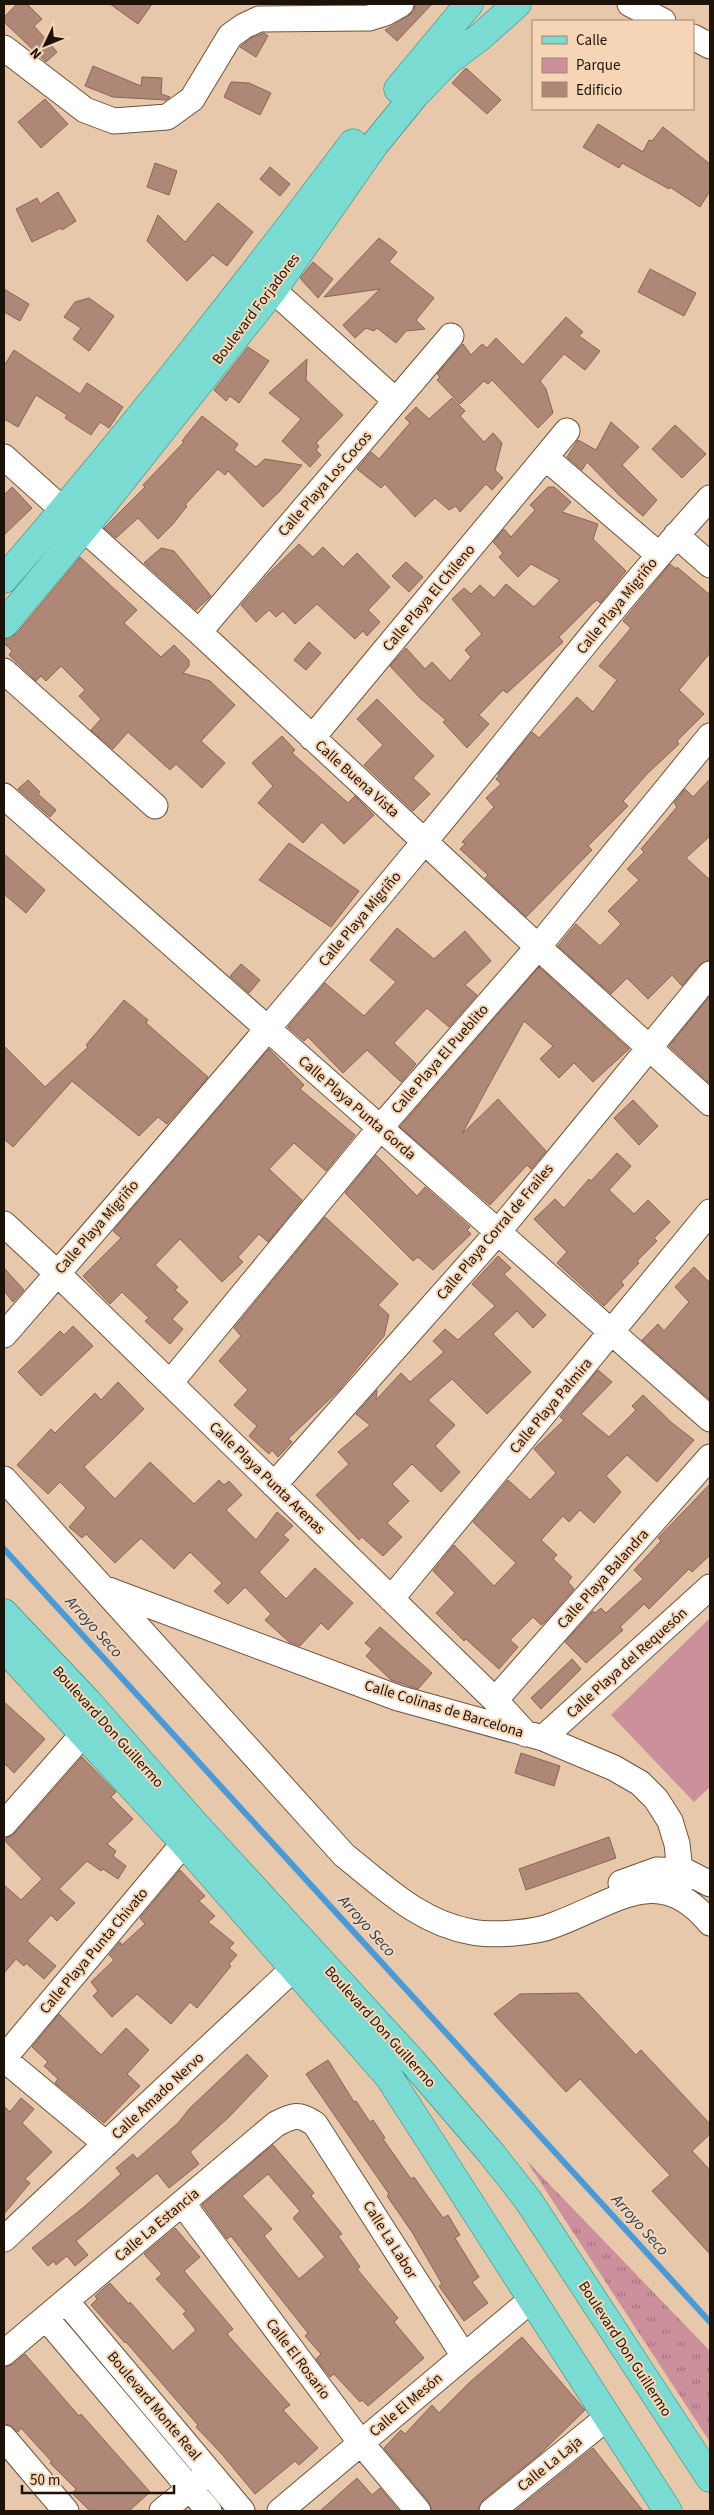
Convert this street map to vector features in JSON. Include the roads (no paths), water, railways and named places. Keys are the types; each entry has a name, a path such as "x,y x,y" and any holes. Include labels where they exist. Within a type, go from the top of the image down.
{"main road":[{"name":"Boulevard Forjadores","path":"4,624 74,520 256,272 361,134 469,4"},
{"name":"Boulevard Forjadores","path":"4,579 74,520 273,290 375,144 415,95 447,62 480,37 517,4"},
{"name":"Boulevard Don Guillermo","path":"4,1612 88,1702 193,1822 304,1960 389,2077 668,2511"},
{"name":"Boulevard Don Guillermo","path":"4,1648 184,1843 304,1960 412,2061 528,2200 710,2478"},
{"path":"389,2077 412,2061"}],"street":[{"path":"4,48 85,110 97,117 114,121 167,116 192,99 230,36 244,26 259,19 369,18 385,13 401,4"},
{"path":"630,4 661,20"},
{"path":"694,38 710,46"},
{"path":"273,290 396,401"},
{"name":"Calle Playa Los Cocos","path":"199,632 451,336"},
{"name":"Calle Playa El Chileno","path":"312,738 567,431"},
{"name":"Calle Buena Vista","path":"4,457 199,632 538,947 710,1103"},
{"path":"546,458 659,555"},
{"name":"Calle Playa Migriño","path":"4,1335 268,1029 426,841 659,555 710,498"},
{"path":"676,535 710,565"},
{"path":"4,671 155,806"},
{"name":"Calle Playa El Pueblito","path":"170,1383 380,1128 538,947 710,736"},
{"name":"Calle Playa Punta Gorda","path":"4,796 710,1419"},
{"name":"Calle Playa Corral de Frailes","path":"274,1485 498,1232 710,974"},
{"name":"Calle Playa Palmira","path":"391,1599 710,1212"},
{"name":"Calle Playa Punta Arenas","path":"4,1224 58,1274 534,1736"},
{"name":"Calle Playa Balandra","path":"495,1700 710,1457"},
{"path":"4,1479 100,1588 344,1855 402,1902 435,1922 473,1933 512,1932 552,1926 633,1891 651,1889 679,1896 700,1911 710,1923"},
{"name":"Calle Playa del Requesón","path":"534,1736 710,1587"},
{"name":"Calle Colinas de Barcelona","path":"100,1588 398,1698 534,1736 614,1768 640,1783 656,1799 670,1821 677,1844 680,1871 679,1896"},
{"path":"4,1824 84,1733"},
{"name":"Calle Playa Punta Chivato","path":"4,2059 184,1843"},
{"path":"402,1902 485,1919 528,1916 572,1904 657,1870 685,1871 710,1884"},
{"name":"Calle Amado Nervo","path":"4,2239 304,1960"},
{"path":"4,2059 106,2144"},
{"name":"Calle La Estancia","path":"4,2352 276,2124 290,2116 304,2116 315,2124"},
{"name":"Calle La Labor","path":"315,2124 464,2356"},
{"name":"Calle El Rosario","path":"182,2204 361,2443 418,2511"},
{"name":"Calle El Mesón","path":"280,2511 531,2300"},
{"name":"Boulevard Monte Real","path":"66,2301 242,2511"},
{"name":"Boulevard Monte Real","path":"46,2318 209,2511"},
{"name":"Calle La Laja","path":"492,2511 608,2417"},
{"path":"4,2438 66,2511"},
{"path":"162,2511 210,2472"}],"waterway":[{"name":"Arroyo Seco","path":"4,1549 710,2322"}]}
